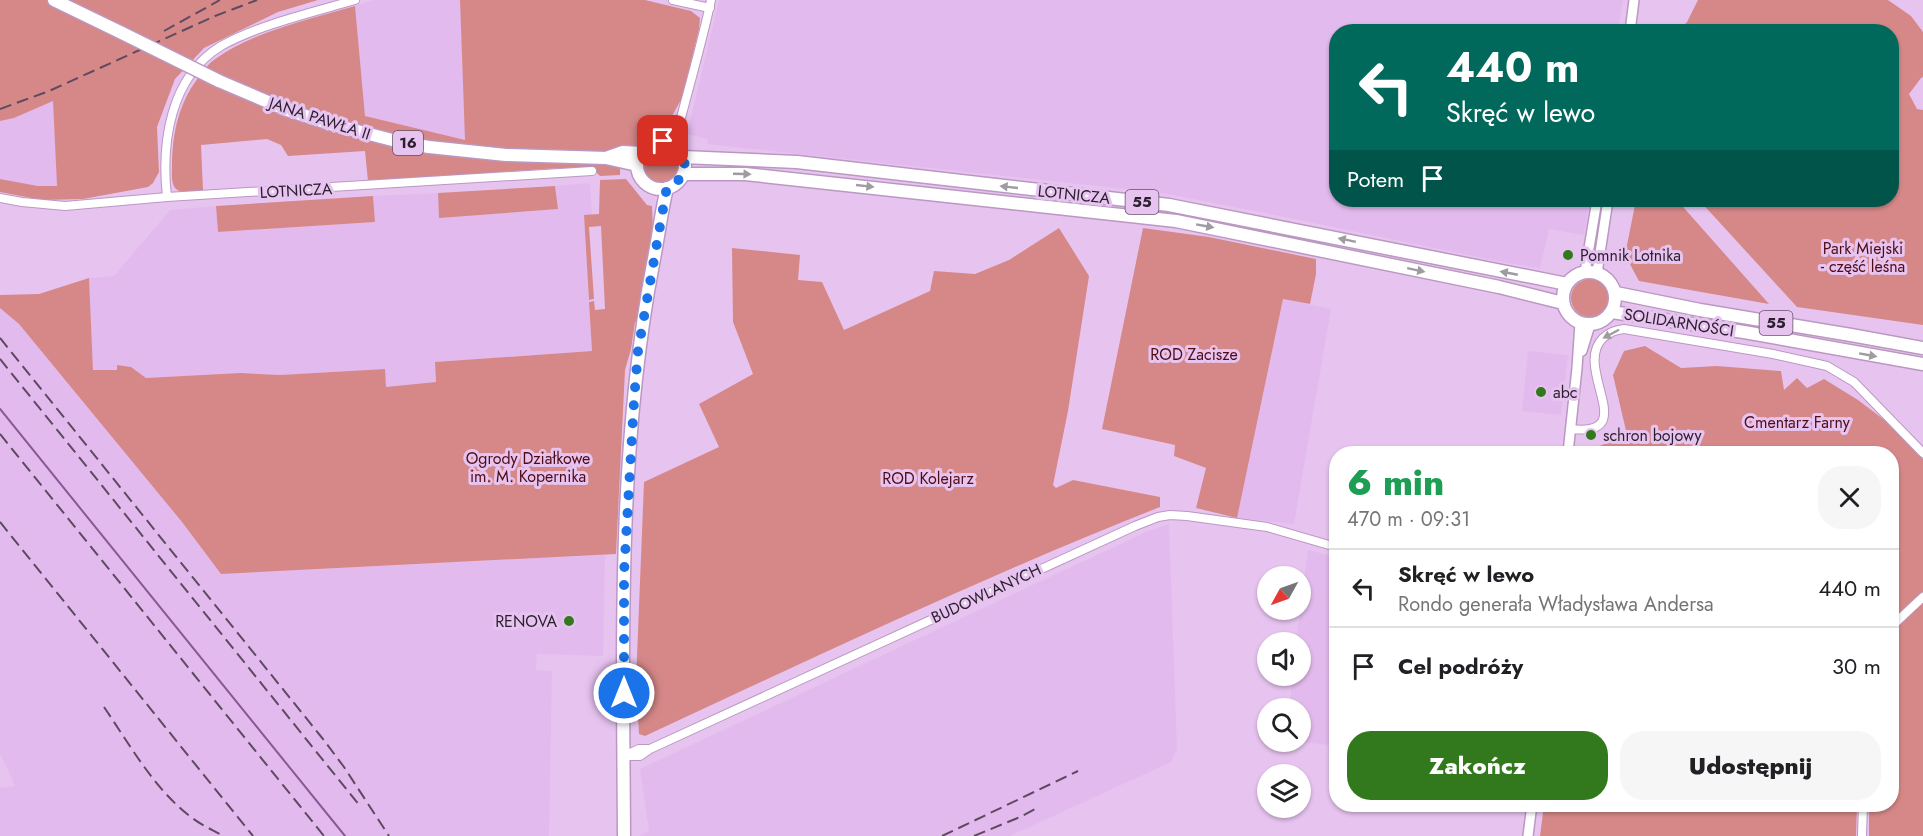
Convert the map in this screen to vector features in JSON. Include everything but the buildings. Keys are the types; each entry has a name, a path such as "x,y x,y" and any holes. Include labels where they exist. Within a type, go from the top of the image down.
{"main road":[{"name":"JANA PAWŁA II","path":"54,0 219,81 287,110 334,124 404,143 447,150 506,155 638,159"},
{"path":"650,144 669,144 683,157 685,163 683,174 679,180 667,188 654,188 644,182 638,171 638,159 650,144"},
{"name":"LOTNICZA","path":"683,157 797,162 1169,205 1567,284"},
{"name":"LOTNICZA","path":"683,174 755,175 1176,221 1499,287 1563,303"},
{"path":"654,188 660,221"},
{"path":"624,836 624,574 634,401 638,351 667,188"},
{"path":"1591,272 1606,277 1612,284 1616,300 1612,312 1606,319 1598,323 1585,324 1569,315 1563,303 1563,297 1567,284 1574,276 1591,272"},
{"name":"SOLIDARNOŚCI","path":"1616,294 1923,348"},
{"name":"SOLIDARNOŚCI","path":"1612,312 1744,332 1923,364"}],"street":[{"path":"167,197 166,147 174,109 189,78 205,59 220,47 257,30 355,0"},
{"path":"669,144 681,117 690,87 710,4 673,0"},
{"path":"1631,24 1634,0"},
{"path":"669,144 679,134 681,117"},
{"name":"LOTNICZA","path":"0,198 65,206 167,197 592,171"},
{"path":"1591,272 1596,207"},
{"path":"1591,272 1606,207"},
{"path":"1569,446 1577,368 1585,324"},
{"path":"1571,429 1594,429 1600,425 1604,417 1603,398 1593,360 1595,350 1607,334 1624,329 1794,358 1827,366 1854,382 1923,453"},
{"name":"BUDOWLANYCH","path":"624,756 640,756 650,749 1113,535 1158,517 1186,516 1267,527 1329,545"},
{"path":"1899,619 1923,597"},
{"path":"1528,836 1531,812"},
{"path":"1862,836 1863,812"}],"shaded area":[{"path":"374,0 460,0 466,141 365,116 355,6"},
{"path":"719,0 1623,0 1619,24 1329,24 1329,207 1589,207 1584,235 1549,229 1540,268 1162,193 707,144 708,139 687,134"},
{"path":"53,101 57,186 38,186 0,179 0,121 14,118"},
{"path":"590,183 592,215 584,216 592,351 435,362 436,382 386,388 384,369 280,375 240,373 146,378 131,367 117,366 118,370 93,371 89,278 114,276 170,210 216,206 218,232 375,222 373,196 438,193 439,217 558,209 555,186"},
{"path":"1283,299 1331,309 1294,524 1237,518"},
{"path":"0,308 19,324 182,522 221,574 605,555 603,656 537,654 536,670 552,671 549,836 0,836 0,788 15,786 0,753"},
{"path":"1528,351 1568,355 1561,415 1522,411"},
{"path":"1169,524 1177,749 1171,762 1010,836 639,836 649,831 640,769 1146,532"},
{"path":"1308,550 1329,555 1329,745 1311,743 1311,698 1290,698 1292,686 1311,686 1311,632 1297,632 1299,620 1311,620 1311,566 1306,566"}],"green space":[{"path":"0,0 318,0 278,12 204,48 175,79 157,127 159,172 148,187 83,199 42,200 0,192 0,179 38,186 57,186 53,101 14,118 0,121"},
{"path":"460,0 645,0 691,11 700,18 699,29 682,98 662,134 637,146 621,149 620,175 600,176 593,169 561,168 368,181 365,151 288,156 281,145 267,139 201,145 203,190 186,192 174,187 172,154 178,117 194,83 212,61 263,34 355,6 365,116 465,140"},
{"name":"Park Miejski - część leśna","path":"1698,0 1888,0 1911,16 1923,32 1923,77 1909,94 1917,109 1923,110 1923,325 1797,307 1705,207 1899,207 1899,24 1685,24"},
{"path":"660,146 673,152 679,165 673,178 660,184 647,178 641,165 647,152"},
{"name":"Ogrody Działkowe im. M. Kopernika","path":"626,179 647,205 652,206 653,232 638,322 635,322 625,370 616,554 221,574 182,522 19,324 0,308 0,295 39,294 89,278 93,370 117,370 117,365 131,367 146,378 240,373 280,375 385,369 386,387 436,382 435,362 592,351 589,302 594,301 595,310 605,309 601,226 589,227 594,299 589,300 584,215 599,214 600,180"},
{"path":"555,186 558,209 439,218 438,193"},
{"path":"373,196 375,222 218,232 216,206"},
{"path":"1635,207 1683,207 1769,304 1639,281 1625,255"},
{"name":"ROD Kolejarz","path":"1059,228 1089,276 1068,411 1053,485 1056,488 1073,480 1160,497 1160,507 965,589 645,736 639,734 636,682 644,482 719,447 699,404 753,374 733,322 732,248 800,255 798,280 822,282 844,330 930,291 934,271 975,274 1009,260"},
{"name":"ROD Zacisze","path":"1143,228 1209,237 1316,259 1316,274 1310,304 1283,299 1237,518 1196,508 1206,468 1174,456 1175,445 1102,429"},
{"path":"1590,279 1604,284 1609,298 1604,312 1590,317 1576,312 1571,298 1576,284"},
{"name":"Cmentarz Farny","path":"1645,346 1681,368 1717,366 1781,371 1784,390 1797,378 1807,388 1824,379 1858,400 1887,422 1923,459 1923,836 1869,836 1869,812 1899,812 1899,446 1600,446 1627,435 1613,375 1624,351"},
{"path":"1543,812 1857,812 1856,836 1540,836"}],"waterway":[{"path":"0,409 345,836"}],"railway":[{"path":"164,31 220,0"},
{"path":"0,109 49,91 215,16 257,0"},
{"path":"0,338 323,739 389,836"},
{"path":"0,359 360,806"},
{"path":"0,434 324,836"},
{"path":"0,522 253,836"},
{"path":"104,707 143,766 165,793 195,820 223,836"},
{"path":"942,836 1078,771"},
{"path":"974,836 1039,807"}],"place":[{"name":"Pomnik Lotnika","path":"1568,255"},
{"name":"abc","path":"1541,392"},
{"name":"schron bojowy","path":"1591,435"},
{"name":"RENOVA","path":"569,621"}],"route":[{"path":"624,693 624,574 638,351 667,188 679,180 685,168 680,151 663,141"}]}
